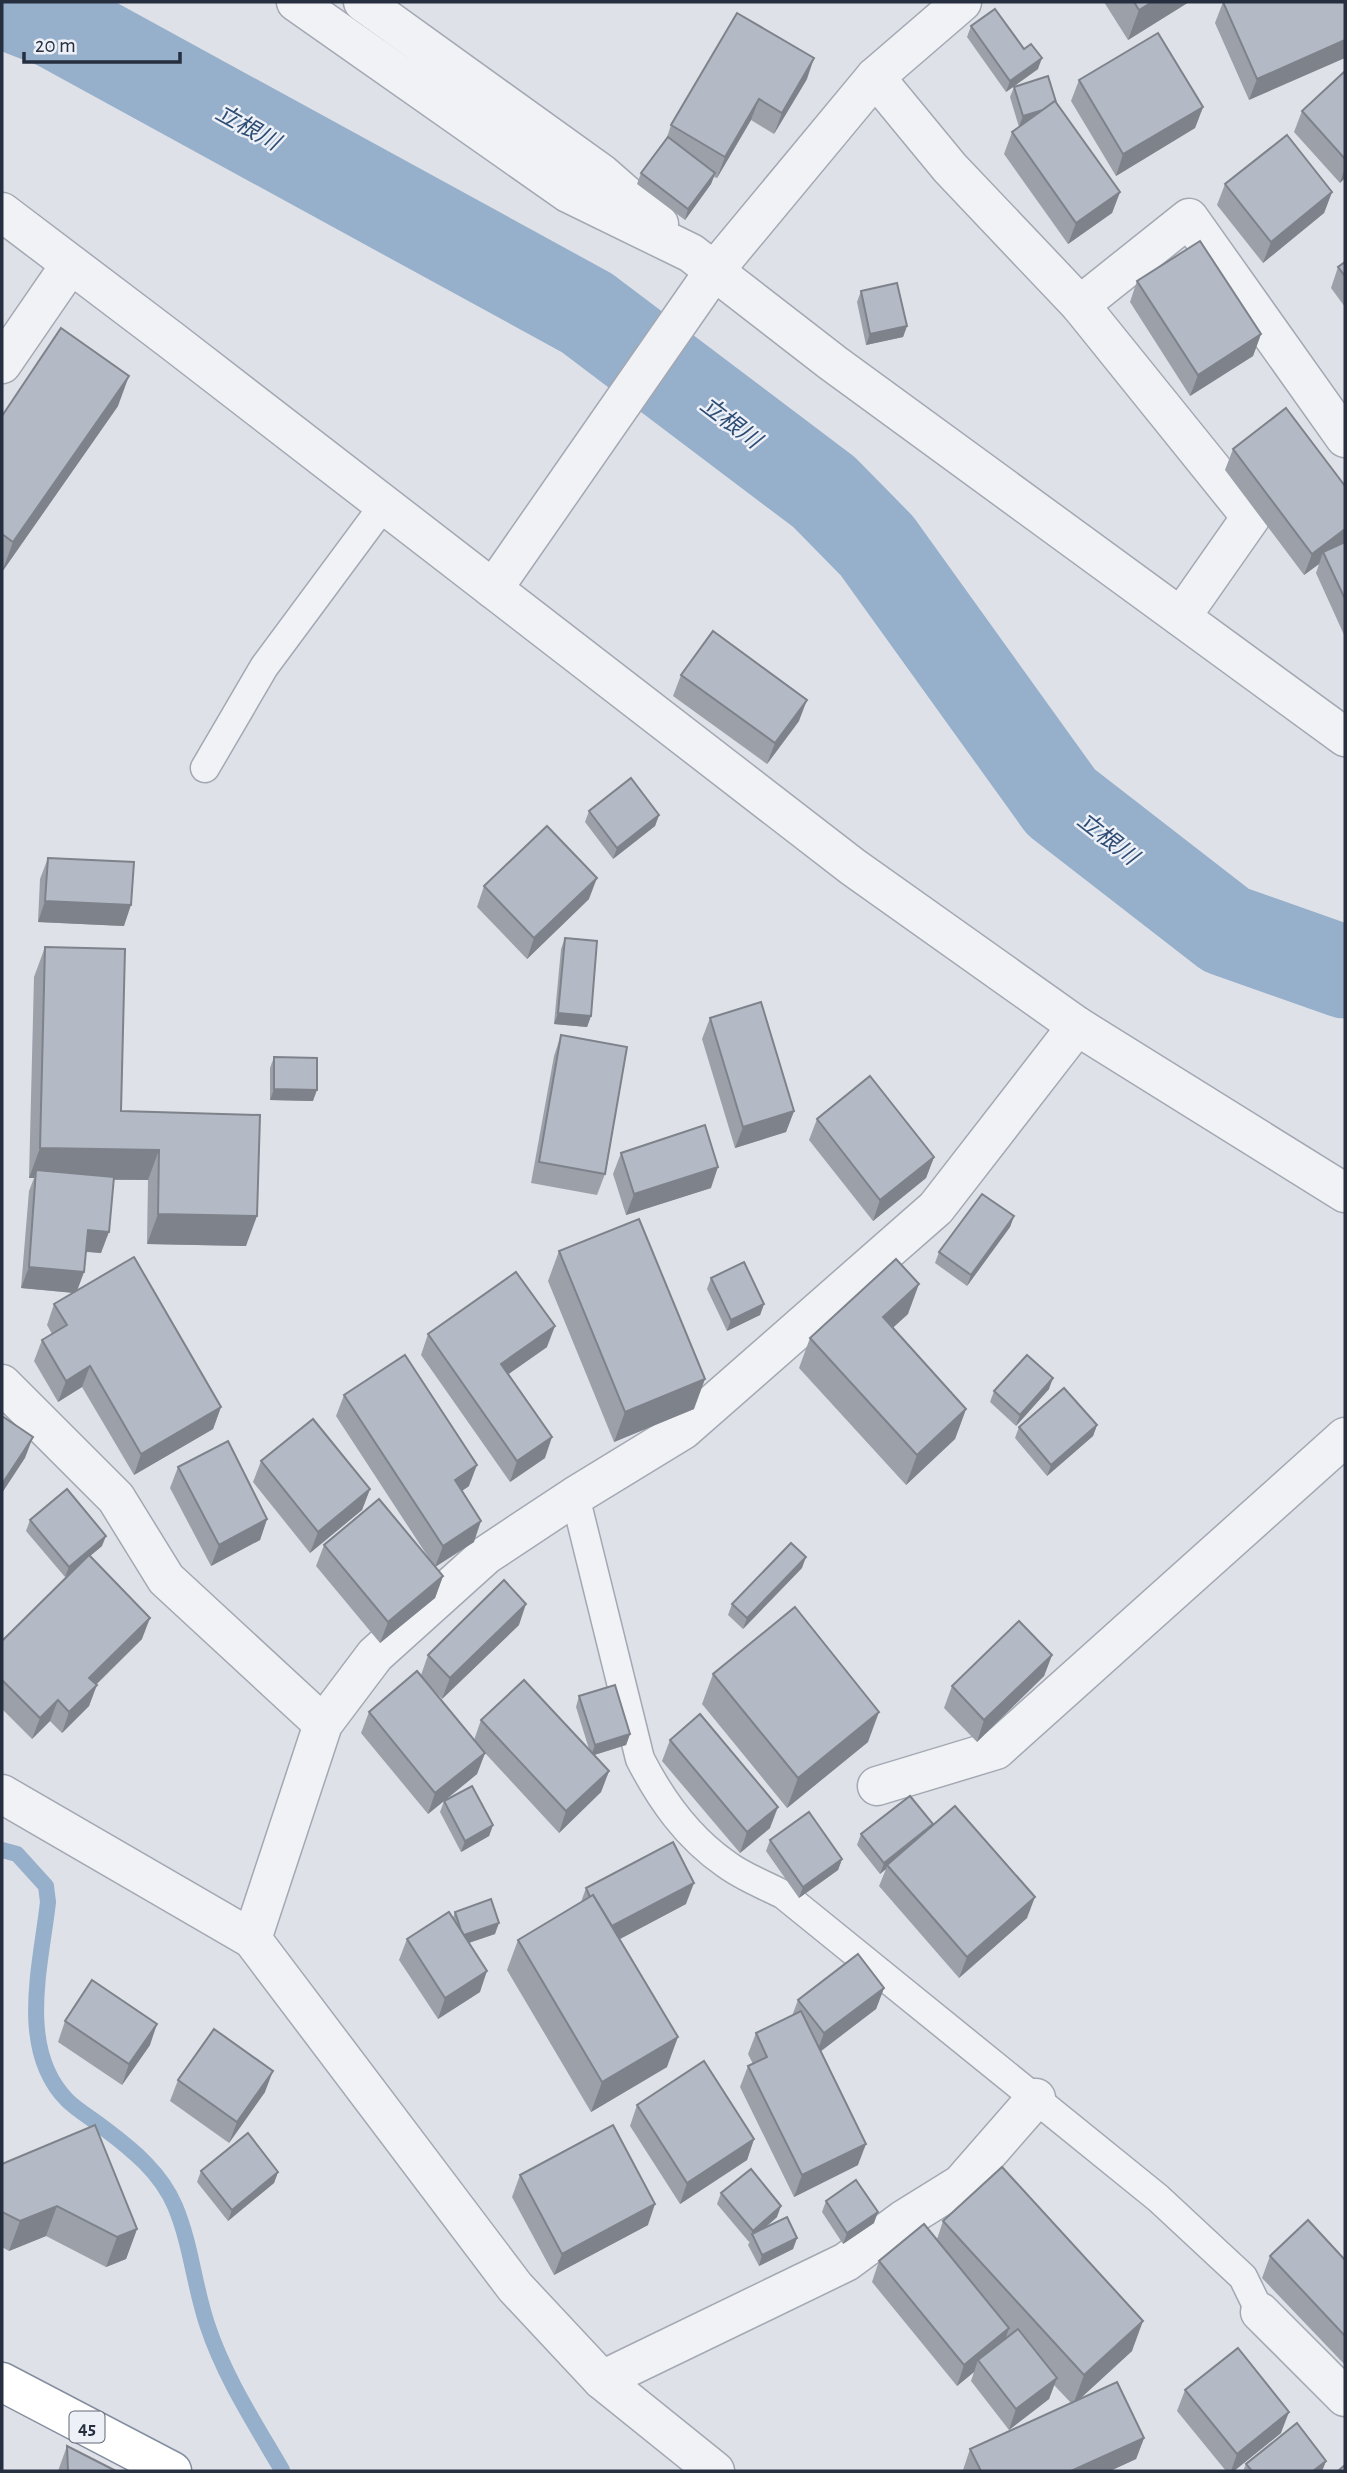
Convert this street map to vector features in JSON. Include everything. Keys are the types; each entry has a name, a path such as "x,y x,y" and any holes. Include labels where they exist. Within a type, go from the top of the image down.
{"highway":[{"name":"45","path":"2,2382 172,2471"}],"street":[{"path":"296,2 568,193 703,270 1345,737"},
{"path":"363,2 602,174 703,270"},
{"path":"493,589 703,270 875,77 962,2"},
{"path":"875,77 950,168 1080,305 1251,517 1181,617"},
{"path":"2,212 853,867 1077,1026 1345,1193"},
{"path":"1080,305 1189,218 1345,438"},
{"path":"2,364 69,265"},
{"path":"252,1939 323,1724 376,1655 486,1555 575,1496 683,1430 936,1208 1077,1026"},
{"path":"2,1384 116,1498 166,1579 323,1724"},
{"path":"877,1786 996,1750 1345,1437"},
{"path":"2,1794 252,1939 515,2287 601,2380 715,2471"},
{"path":"601,2380 846,2262 903,2220 961,2185 1036,2098"},
{"path":"1260,2312 1345,2397"}],"lane":[{"path":"205,768 264,667 384,505"},
{"path":"575,1496 640,1759 657,1792 684,1828 726,1865 784,1895 1158,2198 1243,2277 1260,2312"}],"building":[{"path":"1134,2 1152,2 1139,10"},
{"path":"1223,2 1345,2 1345,40 1257,79"},
{"path":"995,9 1024,49 1031,44 1042,58 1010,81 971,26"},
{"path":"737,13 814,58 782,113 759,99 725,157 671,125"},
{"path":"1158,33 1203,107 1123,154 1079,80"},
{"path":"1345,71 1345,159 1302,111"},
{"path":"1048,76 1056,102 1043,110 1023,116 1014,87"},
{"path":"1055,101 1120,192 1076,223 1012,132"},
{"path":"1287,135 1332,192 1271,242 1225,184"},
{"path":"668,137 715,173 688,209 641,173"},
{"path":"1200,241 1261,334 1198,375 1137,281"},
{"path":"1345,262 1345,276 1338,267"},
{"path":"897,283 907,326 870,334 861,291"},
{"path":"61,328 129,376 13,542 2,534 2,416"},
{"path":"1286,408 1345,486 1345,529 1312,554 1233,449"},
{"path":"1345,542 1345,599 1323,552"},
{"path":"713,631 807,700 775,743 681,675"},
{"path":"631,778 659,815 617,848 589,811"},
{"path":"547,826 597,878 534,938 484,886"},
{"path":"48,858 134,862 131,905 45,901"},
{"path":"565,938 597,941 591,1016 558,1013"},
{"path":"45,947 125,949 121,1111 260,1115 257,1216 158,1214 159,1150 40,1148"},
{"path":"761,1002 794,1111 743,1127 710,1018"},
{"path":"561,1035 627,1047 605,1174 539,1162"},
{"path":"274,1057 317,1058 317,1090 274,1089"},
{"path":"870,1076 934,1157 880,1200 817,1119"},
{"path":"705,1125 718,1167 634,1194 621,1153"},
{"path":"36,1170 114,1177 109,1232 88,1230 84,1272 29,1267"},
{"path":"982,1194 1014,1216 971,1275 939,1252"},
{"path":"639,1219 705,1379 625,1412 559,1251"},
{"path":"134,1257 221,1407 141,1454 90,1366 66,1381 42,1340 67,1325 54,1304"},
{"path":"896,1259 919,1284 883,1317 966,1409 917,1455 810,1338"},
{"path":"744,1262 764,1304 731,1320 711,1278"},
{"path":"516,1272 555,1326 501,1364 552,1437 517,1461 428,1334"},
{"path":"405,1355 477,1465 455,1480 481,1521 443,1546 344,1395"},
{"path":"1027,1355 1053,1378 1020,1415 994,1391"},
{"path":"1064,1388 1097,1425 1051,1465 1019,1427"},
{"path":"2,1416 33,1437 2,1484"},
{"path":"313,1419 370,1489 318,1532 261,1461"},
{"path":"228,1441 267,1519 219,1545 178,1467"},
{"path":"67,1489 106,1536 69,1567 30,1520"},
{"path":"379,1499 443,1576 388,1622 324,1545"},
{"path":"791,1543 806,1557 747,1618 732,1604"},
{"path":"89,1555 150,1618 89,1678 97,1685 69,1712 58,1700 40,1718 2,1680 2,1641"},
{"path":"504,1580 526,1604 450,1678 428,1655"},
{"path":"795,1607 879,1712 798,1778 713,1674"},
{"path":"1019,1621 1052,1655 984,1720 952,1686"},
{"path":"417,1671 485,1753 435,1793 369,1712"},
{"path":"524,1680 609,1771 566,1811 481,1720"},
{"path":"615,1685 630,1734 595,1745 579,1696"},
{"path":"700,1714 778,1807 747,1832 670,1740"},
{"path":"472,1786 493,1825 465,1841 444,1801"},
{"path":"910,1796 933,1824 884,1863 861,1834"},
{"path":"955,1806 1035,1897 967,1957 887,1865"},
{"path":"809,1812 842,1859 803,1887 770,1840"},
{"path":"673,1842 694,1883 612,1926 586,1888"},
{"path":"593,1895 678,2037 602,2082 518,1940"},
{"path":"491,1899 499,1923 464,1935 455,1912"},
{"path":"449,1912 487,1971 445,1998 407,1939"},
{"path":"858,1954 884,1988 824,2033 798,2000"},
{"path":"92,1980 157,2024 129,2064 65,2021"},
{"path":"801,2011 866,2144 802,2175 748,2066 767,2057 756,2033"},
{"path":"214,2029 273,2071 237,2122 178,2080"},
{"path":"704,2061 754,2139 687,2183 637,2105"},
{"path":"95,2125 137,2229 117,2237 57,2206 20,2221 2,2212 2,2164"},
{"path":"613,2125 655,2204 562,2254 520,2175"},
{"path":"248,2133 278,2172 232,2210 201,2171"},
{"path":"1002,2167 1143,2321 1084,2375 943,2221"},
{"path":"751,2169 781,2206 753,2231 721,2193"},
{"path":"856,2180 878,2212 847,2233 826,2201"},
{"path":"787,2217 797,2238 762,2255 752,2234"},
{"path":"1308,2220 1345,2260 1345,2336 1270,2256"},
{"path":"924,2224 1009,2328 964,2365 879,2261"},
{"path":"1018,2329 1057,2378 1016,2409 978,2360"},
{"path":"1238,2348 1289,2412 1237,2454 1185,2390"},
{"path":"1117,2382 1144,2438 1071,2471 981,2471 970,2449"},
{"path":"1297,2423 1326,2461 1313,2471 1252,2471 1246,2464"},
{"path":"67,2446 116,2471 68,2471"}],"waterway":[{"name":"立根川","path":"3,2 57,23 587,313 824,492 877,546 1061,802 1226,930 1345,972"},
{"path":"2,1850 17,1854 46,1886 48,1902 36,2006 37,2032 42,2056 52,2079 71,2104 136,2154 169,2194 185,2235 214,2343 240,2398 282,2470"}]}
